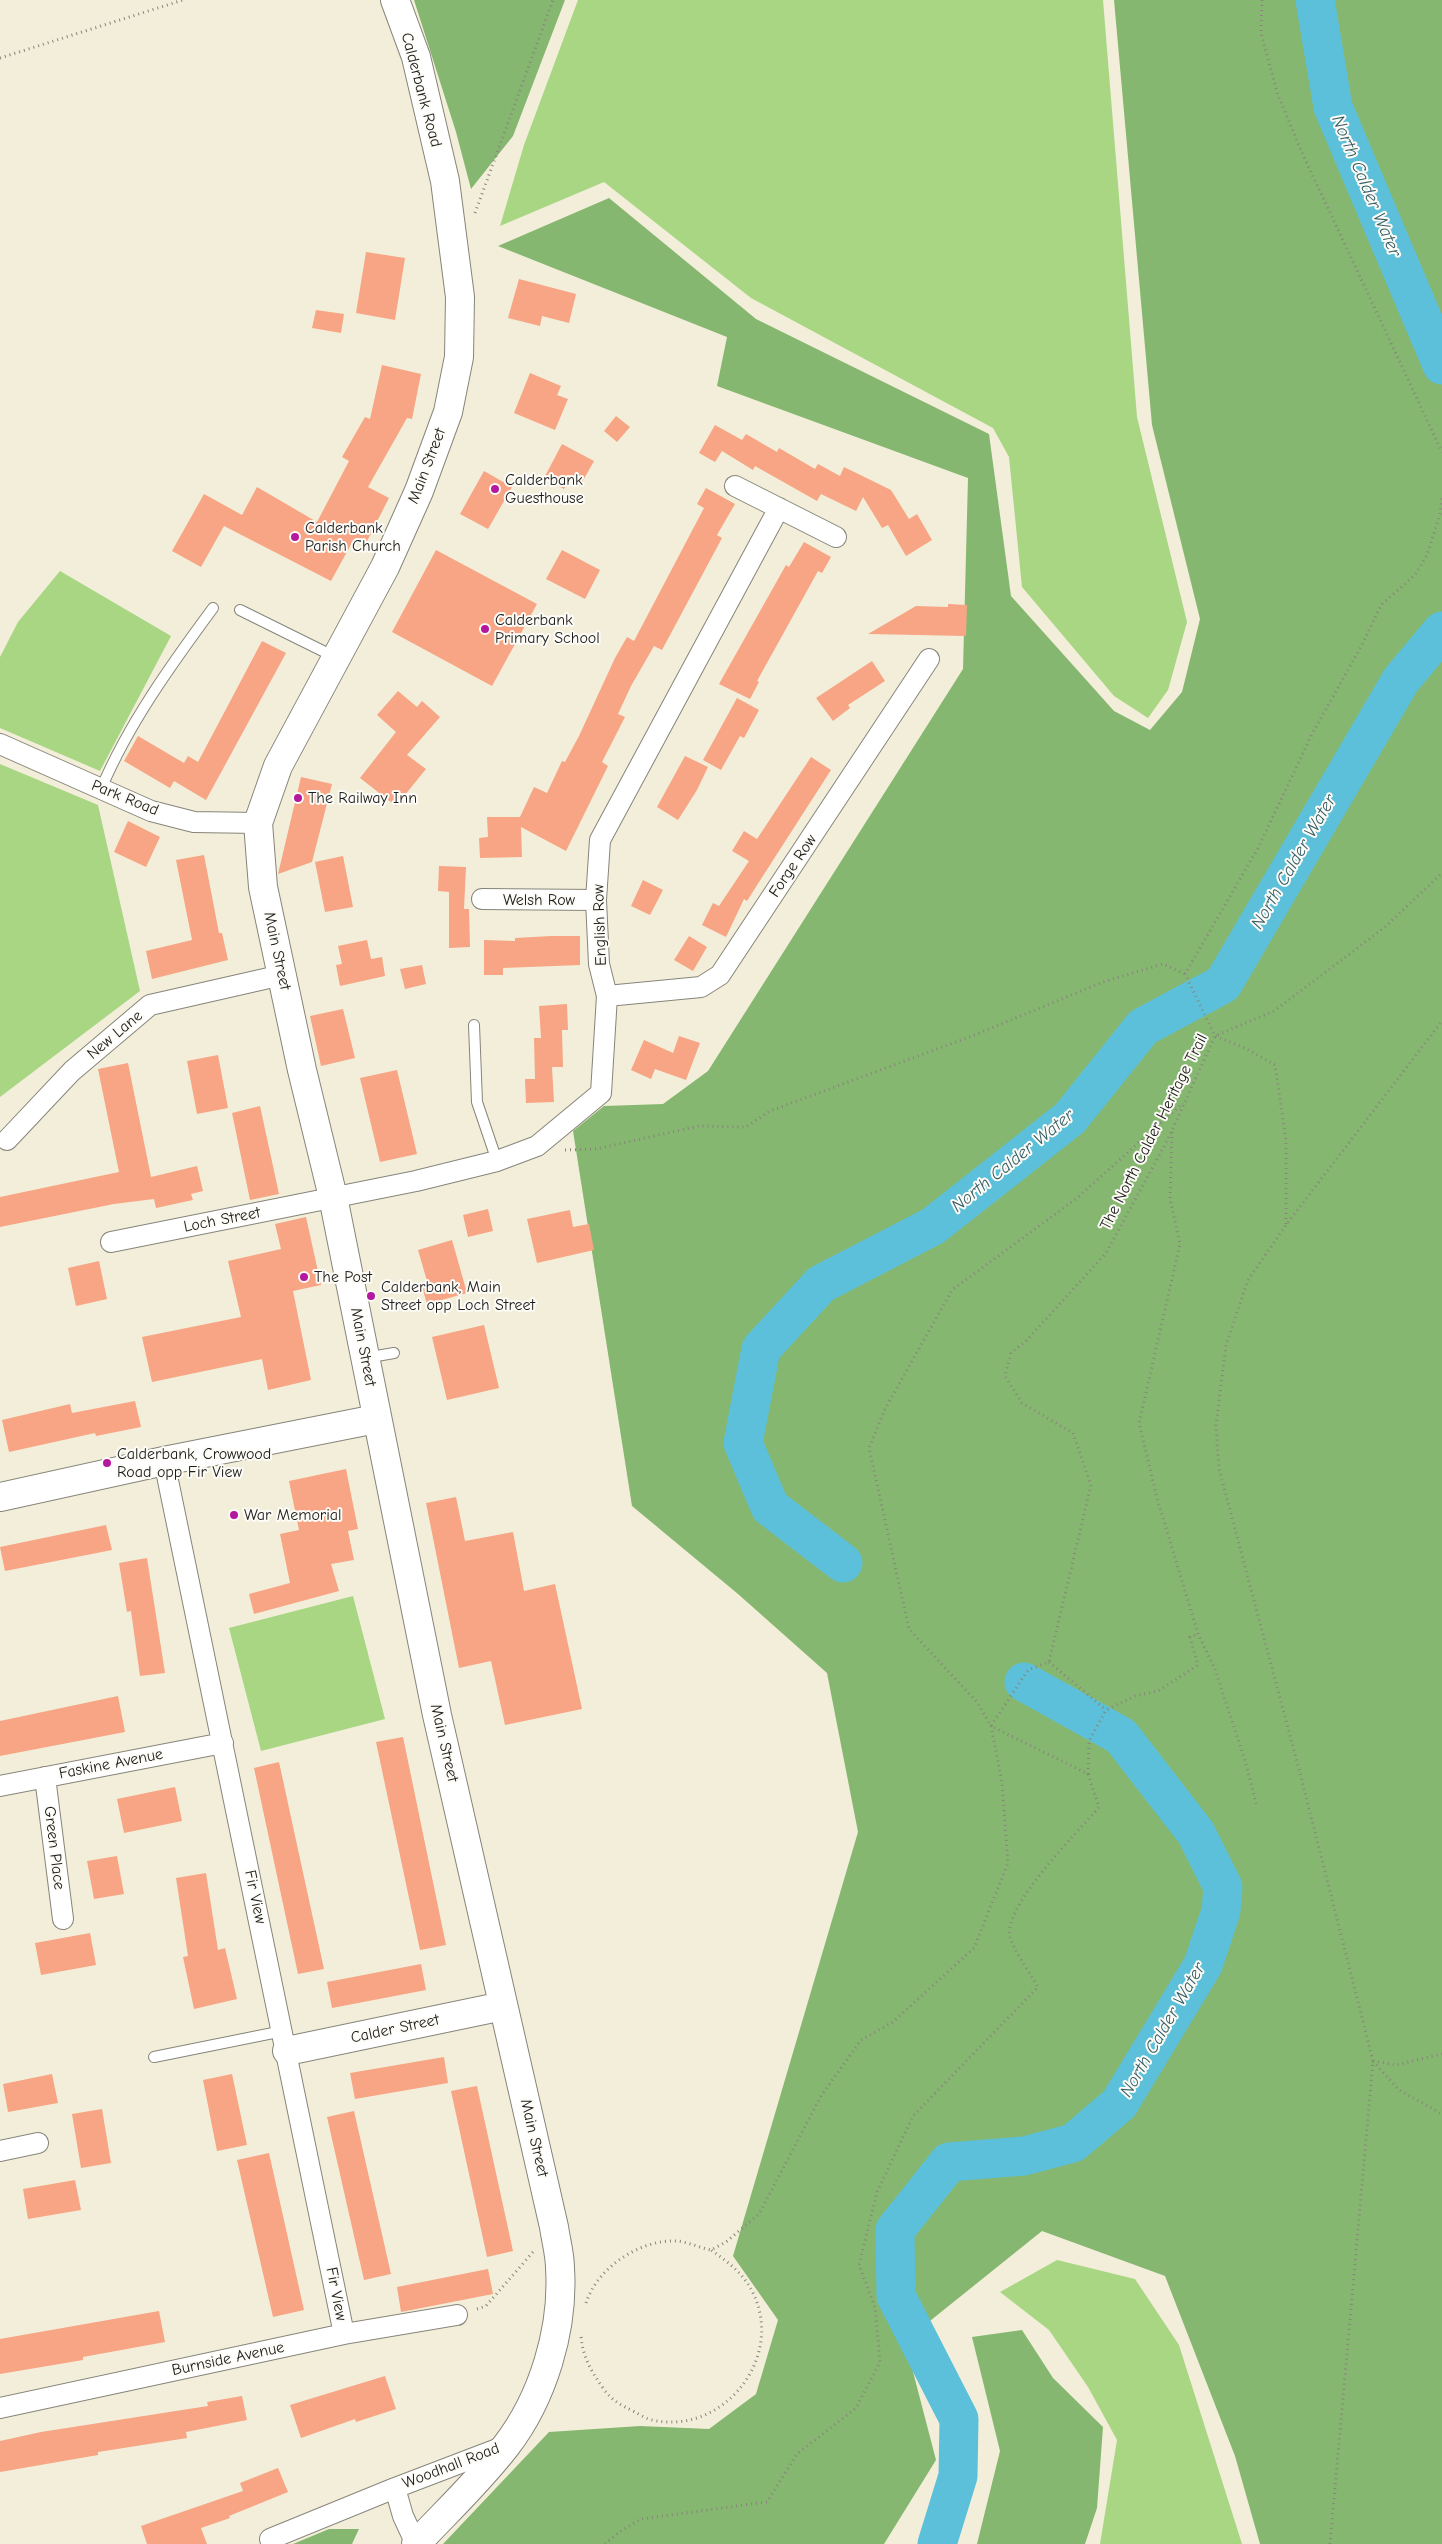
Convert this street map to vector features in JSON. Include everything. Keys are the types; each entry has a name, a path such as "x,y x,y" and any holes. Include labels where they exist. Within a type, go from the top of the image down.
{"main road":[{"name":"Calderbank Road","path":"394,0 416,57 445,181"},
{"name":"Main Street","path":"416,2544 506,2445 536,2396 552,2346 560,2307 560,2268 554,2227 437,1715 376,1419 333,1197 302,1070 263,887 258,823 278,766 385,567 419,491 448,412 459,358 460,296 456,251 445,181"},
{"path":"0,1496 376,1419"},
{"name":"Calder Street","path":"285,2041 503,2006"}],"street":[{"path":"735,486 836,537"},
{"name":"English Row","path":"333,1197 416,1181 498,1161 538,1146 601,1093 607,996 599,964 596,900 600,840 779,508"},
{"name":"Forge Row","path":"607,996 701,987 720,975 930,659"},
{"name":"Park Road","path":"0,744 151,812 194,822 258,823"},
{"name":"Welsh Row","path":"482,899 596,900"},
{"name":"New Lane","path":"7,1140 72,1071 150,1005 282,975"},
{"name":"Loch Street","path":"111,1242 333,1197"},
{"name":"Fir View","path":"164,1461 344,2334"},
{"name":"Faskine Avenue","path":"0,1786 223,1743"},
{"name":"Green Place","path":"45,1777 63,1919"},
{"path":"0,2150 38,2143"},
{"name":"Burnside Avenue","path":"0,2408 344,2334 457,2315"},
{"name":"Woodhall Road","path":"270,2540 395,2488 506,2445"},
{"name":"Woodhall Road","path":"395,2488 403,2516 416,2544"}],"lane":[{"path":"101,789 114,759 162,678 213,608"},
{"path":"240,610 336,658"},
{"path":"474,1025 476,1102 498,1161"},
{"path":"365,1358 394,1353"},
{"path":"154,2057 285,2041"}],"path":[{"path":"0,58 183,0"},
{"path":"456,251 468,231 553,0"},
{"path":"1262,0 1261,33 1278,95 1303,155 1442,452"},
{"path":"1185,974 1258,848 1313,732 1362,645 1381,605 1415,575 1427,555 1440,514 1442,498"},
{"name":"The North Calder Heritage Trail","path":"1049,1662 1091,1486 1073,1433 1022,1403 1005,1376 1011,1353 1026,1341 1106,1253 1172,1130 1215,1036 1274,1011 1384,928 1442,873"},
{"path":"538,1146 570,1150 596,1149 699,1126 746,1127 770,1111 972,1036 1103,982 1163,964 1185,974 1215,1036 1245,1048 1275,1065 1286,1140 1286,1225"},
{"path":"1330,2544 1373,2061 1300,1773 1219,1470 1216,1424 1226,1345 1248,1280 1286,1225 1442,1021"},
{"path":"711,2250 726,2242 759,2214 822,2096 861,2040 893,2022 974,1948 1008,1863 1002,1783 991,1726 977,1702 908,1629 869,1448 885,1409 952,1290 1077,1198 1184,1102"},
{"path":"1172,1130 1170,1199 1180,1244 1138,1423 1157,1498 1198,1634 1215,1669 1245,1760 1257,1807"},
{"path":"605,2544 618,2533 641,2519 768,2502 797,2454 856,2408 880,2362 875,2307 859,2265 876,2192 914,2116 1038,1987 1010,1937 1012,1917 1034,1882 1100,1807 1088,1774 1089,1741 1106,1710 1135,1696 1158,1691 1198,1665 1190,1637 1198,1634"},
{"path":"991,1726 1028,1670 1049,1662 1106,1710"},
{"path":"991,1726 1088,1774"},
{"path":"1373,2061 1396,2065 1442,2054"},
{"path":"1373,2061 1399,2090 1442,2114"},
{"path":"457,2315 486,2306 554,2227"},
{"path":"581,2331 587,2365 613,2401 652,2420 687,2421 716,2410 747,2382 760,2354 761,2319 753,2292 735,2267 711,2250 677,2241 643,2246 616,2261 588,2295 584,2310"}],"green space":[{"path":"414,0 565,0 513,136 471,189 456,132"},
{"path":"578,0 1103,0 1137,417 1187,622 1168,690 1148,718 1114,696 1022,587 1009,457 993,428 751,298 604,182 500,226 524,145"},
{"path":"1114,0 1442,0 1442,2544 1260,2544 1235,2456 1165,2276 1042,2231 905,2341 936,2460 884,2544 443,2544 549,2432 640,2426 709,2429 756,2394 778,2320 733,2256 858,1832 827,1673 738,1594 632,1506 573,1131 604,1106 663,1104 708,1071 963,669 968,478 717,386 727,337 498,246 609,198 756,319 989,434 1011,596 1114,711 1150,730 1182,692 1200,619 1152,425"},
{"path":"60,571 171,636 100,771 0,728 0,657 18,622"},
{"path":"0,764 98,805 140,991 0,1097"},
{"path":"353,1596 385,1719 261,1751 229,1628"},
{"path":"1057,2260 1135,2279 1179,2345 1242,2544 1100,2544 1117,2440 1088,2387 1049,2330 1000,2292"},
{"path":"1022,2330 1053,2378 1103,2427 1097,2508 1085,2544 977,2544 1000,2451 972,2337"},
{"path":"329,2529 359,2529 352,2544 293,2544"}],"building":[{"path":"366,252 405,258 395,320 356,313"},
{"path":"519,279 576,294 569,323 542,316 540,326 508,318"},
{"path":"316,310 344,314 341,333 312,328"},
{"path":"382,365 421,374 412,419 407,418 368,487 389,498 365,545 354,539 331,581 224,526 201,567 172,551 204,494 242,515 257,487 317,522 349,461 342,457 365,417 370,419"},
{"path":"530,373 561,386 557,395 568,399 555,430 514,413"},
{"path":"616,416 630,427 617,442 604,431"},
{"path":"715,425 742,440 746,434 777,452 779,448 815,469 818,464 840,476 844,467 891,490 909,519 917,514 932,540 906,556 888,525 882,528 863,497 856,511 821,494 817,501 755,466 753,470 722,451 715,462 699,453"},
{"path":"562,444 594,461 580,486 569,479 564,489 544,478"},
{"path":"484,471 512,487 488,529 460,514"},
{"path":"706,488 735,504 717,535 722,538 662,650 654,646 631,686 618,714 625,717 602,762 608,766 566,851 521,827 522,857 480,858 479,838 488,837 487,817 520,817 534,787 547,793 562,761 565,762 579,736 615,658 627,637 634,641 704,508 697,504"},
{"path":"804,542 831,557 822,573 818,571 757,681 759,682 750,699 719,684 786,565 789,567"},
{"path":"436,550 537,604 492,686 392,632"},
{"path":"562,550 600,570 585,599 546,579"},
{"path":"948,604 967,605 966,636 868,634 916,606 948,607"},
{"path":"262,641 286,653 206,800 174,781 170,788 124,761 138,736 184,763 188,756 198,762"},
{"path":"872,661 885,681 848,705 850,708 833,721 816,698"},
{"path":"398,691 417,707 422,701 440,717 407,755 426,769 396,806 360,778 396,732 377,715"},
{"path":"737,698 759,710 744,738 740,736 721,770 703,760"},
{"path":"685,756 708,767 697,790 678,820 657,807"},
{"path":"811,757 831,770 747,901 744,899 726,937 702,925 713,903 719,906 749,861 732,851 744,831 757,839"},
{"path":"301,777 332,784 312,862 278,874"},
{"path":"128,821 160,837 146,867 114,852"},
{"path":"204,855 219,933 222,933 228,960 152,979 146,951 192,940 176,860"},
{"path":"343,856 353,907 325,912 315,862"},
{"path":"439,866 466,867 464,909 469,909 470,947 449,948 449,892 438,891"},
{"path":"643,880 663,890 650,915 631,906"},
{"path":"580,936 580,965 503,968 503,975 484,975 484,940 515,941 515,938"},
{"path":"689,936 707,947 693,971 674,960"},
{"path":"367,940 371,959 382,957 385,976 340,986 336,965 342,964 338,946"},
{"path":"422,965 426,984 405,989 400,969"},
{"path":"567,1004 568,1030 562,1030 563,1067 552,1067 554,1102 526,1103 525,1079 535,1079 534,1038 541,1038 539,1006"},
{"path":"343,1009 355,1058 321,1066 310,1016"},
{"path":"679,1036 700,1043 686,1080 655,1069 651,1079 631,1070 644,1040 673,1053"},
{"path":"218,1055 228,1108 197,1114 187,1061"},
{"path":"128,1063 151,1177 197,1166 203,1191 191,1194 193,1200 156,1208 154,1199 114,1204 0,1227 0,1197 119,1172 98,1069"},
{"path":"397,1070 417,1154 380,1162 360,1078"},
{"path":"260,1106 279,1194 250,1200 232,1113"},
{"path":"488,1209 493,1231 468,1237 463,1215"},
{"path":"570,1210 573,1227 589,1224 594,1250 537,1263 527,1219"},
{"path":"306,1217 321,1285 293,1291 311,1380 268,1390 262,1359 152,1382 142,1337 241,1317 228,1261 281,1249 275,1224"},
{"path":"452,1240 467,1293 427,1304 421,1283 427,1281 418,1250"},
{"path":"99,1261 107,1299 76,1306 68,1268"},
{"path":"484,1325 499,1388 447,1400 432,1337"},
{"path":"135,1401 141,1427 96,1436 95,1433 9,1452 2,1420 70,1404 72,1413"},
{"path":"346,1469 358,1529 348,1531 354,1560 331,1564 339,1591 254,1614 249,1594 290,1583 280,1534 299,1530 289,1481"},
{"path":"456,1497 465,1541 513,1532 524,1591 555,1584 582,1709 505,1725 491,1661 459,1668 426,1503"},
{"path":"106,1525 112,1550 5,1571 0,1547"},
{"path":"147,1558 165,1673 140,1676 131,1611 127,1612 119,1563"},
{"path":"118,1696 125,1732 0,1756 0,1721"},
{"path":"403,1737 446,1945 420,1950 376,1742"},
{"path":"279,1762 324,1969 298,1974 254,1768"},
{"path":"175,1787 182,1821 124,1833 117,1799"},
{"path":"117,1856 124,1894 94,1899 87,1861"},
{"path":"206,1873 218,1950 225,1948 237,1999 194,2009 183,1957 188,1956 176,1878"},
{"path":"90,1933 96,1965 41,1975 35,1943"},
{"path":"421,1964 426,1990 332,2008 327,1982"},
{"path":"444,2057 448,2083 355,2099 350,2073"},
{"path":"52,2074 58,2103 8,2112 3,2084"},
{"path":"232,2074 247,2145 217,2151 203,2080"},
{"path":"477,2086 513,2251 487,2257 451,2091"},
{"path":"102,2109 111,2163 81,2168 72,2114"},
{"path":"354,2111 391,2274 364,2280 327,2117"},
{"path":"269,2153 304,2310 273,2317 237,2160"},
{"path":"75,2180 81,2210 28,2219 23,2189"},
{"path":"488,2269 493,2294 401,2312 397,2287"},
{"path":"159,2311 165,2342 83,2357 83,2360 0,2374 0,2339"},
{"path":"385,2376 396,2409 356,2422 355,2419 301,2438 290,2405"},
{"path":"242,2396 247,2420 186,2432 187,2438 98,2452 98,2455 0,2472 0,2441 41,2432 208,2406 207,2402"},
{"path":"278,2468 288,2492 229,2516 230,2518 201,2528 207,2544 147,2544 141,2526 243,2491 240,2483"}],"waterway":[{"name":"North Calder Water","path":"1315,0 1333,107 1442,365"},
{"name":"North Calder Water","path":"843,1563 770,1507 743,1443 761,1349 821,1284 933,1226 1070,1118 1143,1027 1223,984 1401,680 1442,631"},
{"name":"North Calder Water","path":"937,2544 958,2476 959,2419 896,2296 895,2230 949,2162 1024,2156 1073,2143 1119,2104 1203,1965 1221,1911 1223,1887 1196,1833 1121,1736 1024,1682"}],"place":[{"name":"Calderbank Guesthouse","path":"495,489"},
{"name":"Calderbank Parish Church","path":"295,537"},
{"name":"Calderbank Primary School","path":"485,629"},
{"name":"The Railway Inn","path":"298,798"},
{"name":"The Post","path":"304,1277"},
{"name":"Calderbank, Main Street opp Loch Street","path":"371,1296"},
{"name":"Calderbank, Crowwood Road opp Fir View","path":"107,1463"},
{"name":"War Memorial","path":"234,1515"}]}
